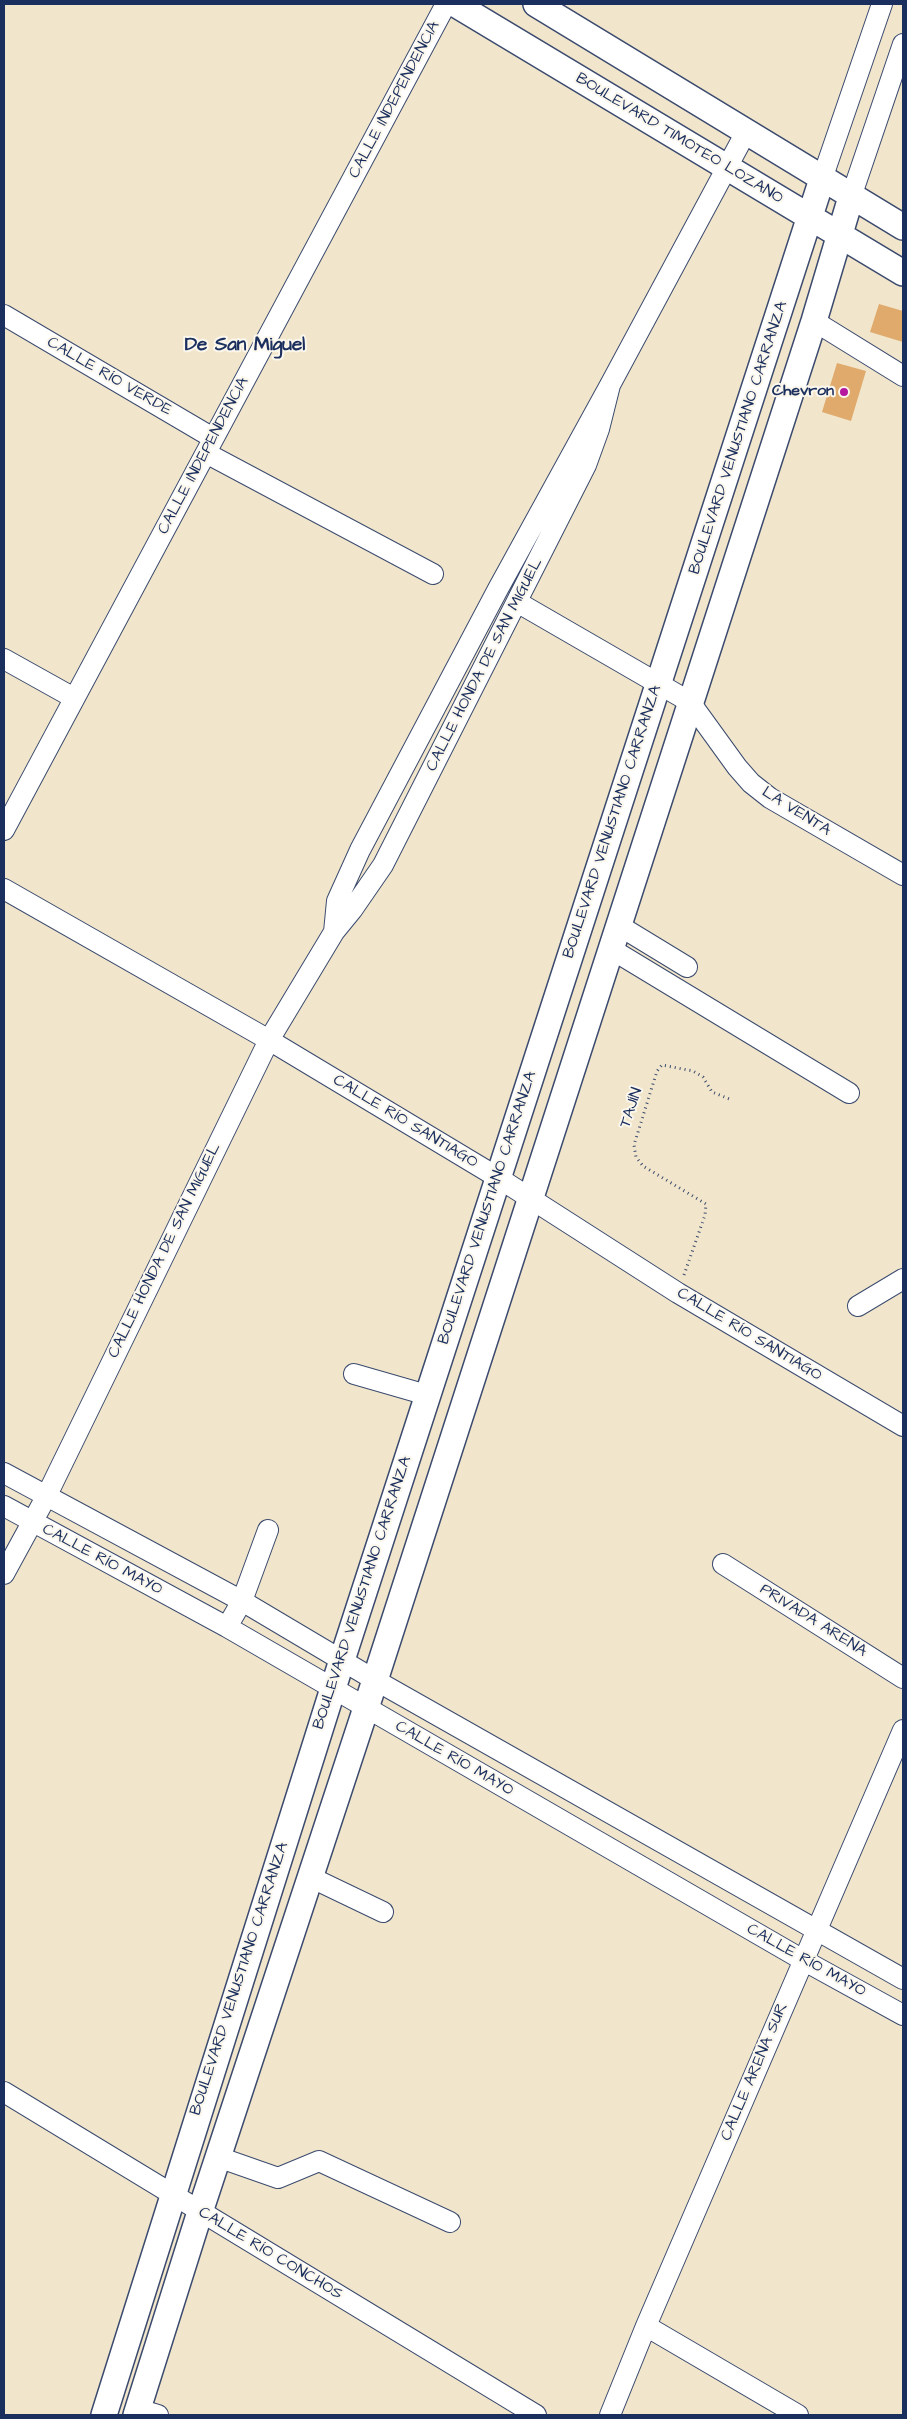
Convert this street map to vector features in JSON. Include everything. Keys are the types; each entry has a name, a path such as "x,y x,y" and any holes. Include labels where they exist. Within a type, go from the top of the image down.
{"main road":[{"name":"BOULEVARD TIMOTEO LOZANO","path":"455,4 903,273"},
{"path":"536,4 903,227"},
{"name":"BOULEVARD VENUSTIANO CARRANZA","path":"104,2415 332,1689 657,685 811,218 822,179"},
{"path":"144,2413 200,2212 531,1198 814,321 851,197"}],"street":[{"name":"CALLE INDEPENDENCIA","path":"4,830 446,4"},
{"name":"BOULEVARD VENUSTIANO CARRANZA","path":"822,179 882,4"},
{"path":"851,197 903,44"},
{"name":"CALLE HONDA DE SAN MIGUEL","path":"334,932 337,901 360,850 498,589 746,132"},
{"name":"CALLE RÍO VERDE","path":"4,315 210,446 433,574"},
{"path":"814,321 903,376"},
{"name":"CALLE HONDA DE SAN MIGUEL","path":"4,1574 46,1497 268,1040 334,932 352,910 382,865 517,602 586,465 599,429 610,385"},
{"path":"517,602 657,685 690,702"},
{"path":"4,659 74,698"},
{"name":"LA VENTA","path":"690,702 737,767 757,788 770,798 903,875"},
{"name":"CALLE RÍO SANTIAGO","path":"4,889 268,1040 497,1177 678,1292 903,1426"},
{"path":"618,925 686,967"},
{"path":"611,949 850,1093"},
{"path":"858,1306 903,1279"},
{"path":"354,1374 427,1395"},
{"name":"CALLE RÍO MAYO","path":"4,1473 242,1601 375,1680 903,1979"},
{"name":"CALLE RÍO MAYO","path":"4,1506 228,1627 332,1689 803,1960 903,2015"},
{"path":"228,1627 242,1601 268,1530"},
{"name":"PRIVADA ARENA","path":"724,1564 903,1678"},
{"name":"CALLE ARENA SUR","path":"610,2415 646,2326 903,1730"},
{"path":"310,1877 383,1912"},
{"name":"CALLE RÍO CONCHOS","path":"4,2092 536,2415"},
{"path":"218,2157 278,2178 319,2161 450,2222"},
{"path":"646,2326 798,2415"}],"path":[{"name":"TAJÍN","path":"678,1292 706,1208 702,1200 643,1166 636,1157 634,1145 660,1066 669,1065 693,1071 703,1077 712,1092 732,1100"}],"building":[{"path":"879,304 903,311 903,342 870,332"},
{"name":"Chevron","path":"837,363 866,371 851,421 822,412"}],"place":[{"name":"Chevron","path":"844,392"}],"district":[{"name":"De San Miguel","path":"245,346"}]}
